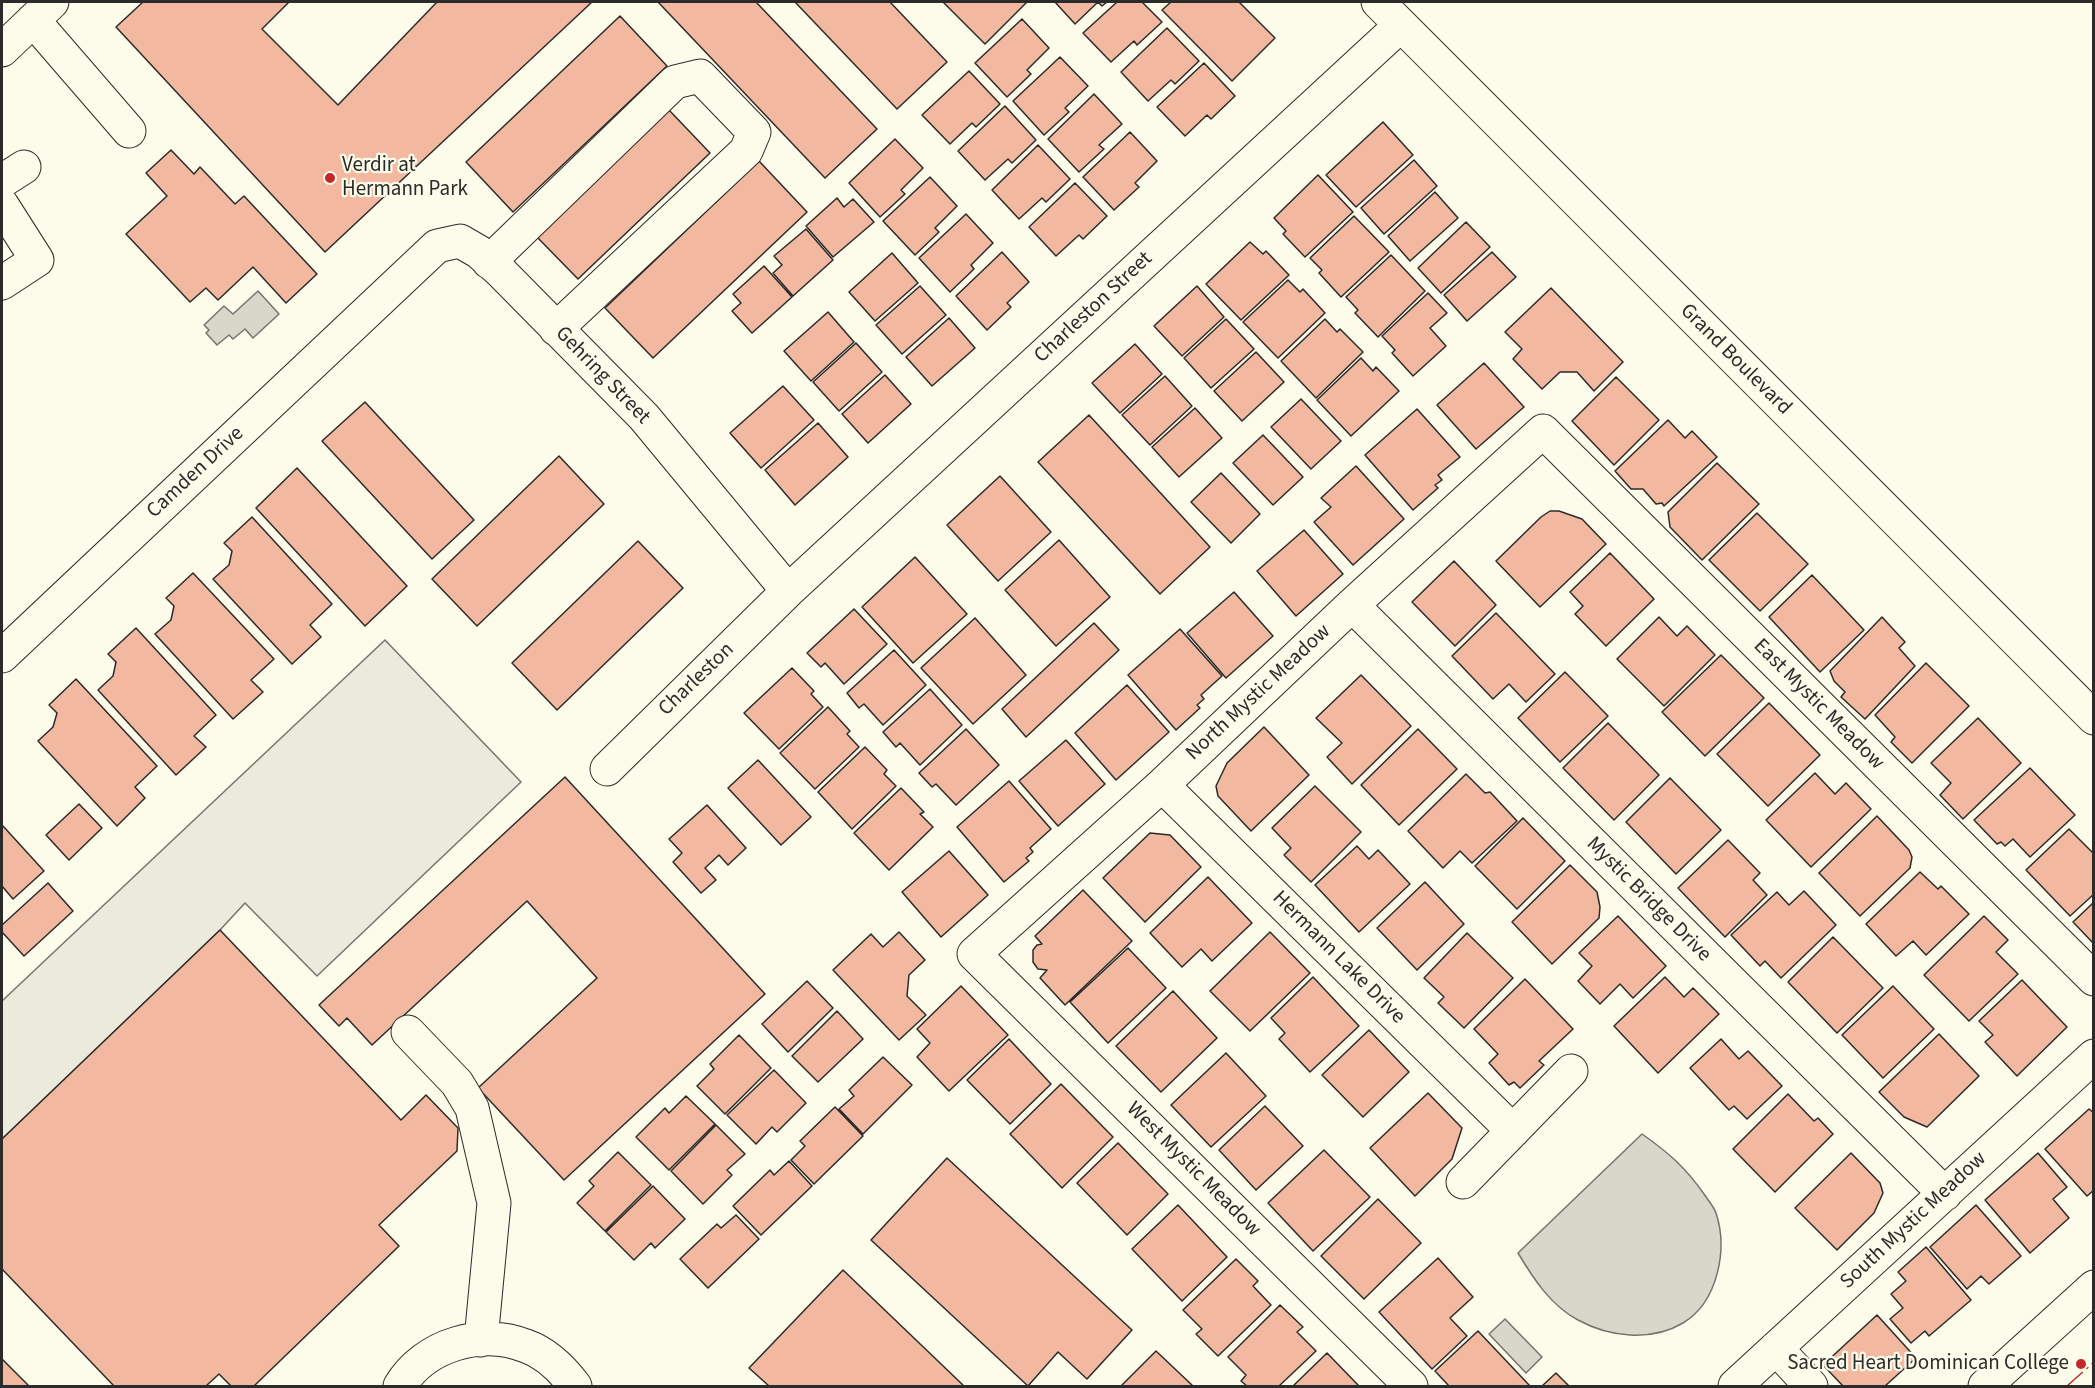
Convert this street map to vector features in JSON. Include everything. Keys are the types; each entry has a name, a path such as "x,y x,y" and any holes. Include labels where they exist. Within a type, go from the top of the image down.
{"street":[{"name":"Grand Boulevard","path":"1377,2 2094,718"},
{"path":"2,50 42,11 129,130"},
{"name":"Charleston Street","path":"788,591 1401,25"},
{"path":"489,262 675,82 700,76 754,132 746,151 556,329"},
{"path":"2,205 37,260 2,283"},
{"name":"Gehring Street","path":"390,290 437,246 460,241 479,252 644,417 788,591"},
{"name":"Camden Drive","path":"2,656 390,290"},
{"name":"North Mystic Meadow","path":"974,954 1162,785 1352,605 1543,431"},
{"name":"East Mystic Meadow","path":"1543,431 2094,979"},
{"name":"Charleston","path":"607,769 788,591"},
{"name":"Mystic Bridge Drive","path":"1352,605 1945,1194"},
{"name":"Hermann Lake Drive","path":"1162,785 1513,1131"},
{"name":"West Mystic Meadow","path":"974,954 1411,1386"},
{"path":"408,1032 457,1083 472,1108 494,1203 480,1340"},
{"name":"South Mystic Meadow","path":"1738,1385 2094,1056"},
{"path":"1463,1182 1571,1071"},
{"path":"1985,1386 2094,1287"},
{"path":"400,1386 406,1377 432,1354 464,1341 495,1338 526,1346 553,1362 575,1386"},
{"path":"1776,1348 1811,1386"}],"shaded area":[{"path":"258,291 279,314 253,338 245,329 233,339 229,335 217,345 206,333 209,330 204,325 224,306 233,314"},
{"path":"385,640 521,782 317,976 245,903 220,930 2,1139 2,1001"},
{"path":"1642,1134 1668,1154 1697,1184 1716,1213 1721,1242 1717,1274 1712,1288 1705,1302 1695,1314 1671,1329 1644,1335 1630,1335 1590,1326 1568,1314 1544,1291 1518,1253"},
{"path":"1505,1319 1542,1357 1526,1373 1489,1334"}],"building":[{"name":"Verdir at Hermann Park","path":"143,2 289,2 262,29 338,105 437,2 592,2 325,252 116,27"},
{"path":"658,2 756,2 877,129 825,178"},
{"path":"795,2 890,2 947,62 897,109"},
{"path":"943,2 1027,2 985,44"},
{"path":"1055,2 1098,2 1075,24"},
{"path":"1117,2 1142,2 1162,22 1137,45 1134,41 1111,62 1083,33"},
{"path":"1171,2 1239,2 1275,38 1232,81 1162,10"},
{"path":"620,16 667,66 513,212 466,162"},
{"path":"1022,19 1049,48 1027,70 1031,74 1007,97 975,63"},
{"path":"1167,28 1199,61 1175,84 1171,80 1148,101 1121,72"},
{"path":"1060,57 1088,86 1065,108 1069,112 1044,135 1013,101"},
{"path":"1204,63 1235,96 1211,119 1207,115 1185,136 1157,107"},
{"path":"969,71 1000,104 976,127 972,123 950,144 922,115"},
{"path":"1094,94 1122,124 1099,145 1104,149 1079,172 1048,139"},
{"path":"1005,106 1036,140 1012,163 1008,159 985,180 958,151"},
{"path":"669,110 710,153 578,279 536,236"},
{"path":"1383,122 1413,155 1356,207 1326,175"},
{"path":"1130,132 1157,161 1135,183 1139,187 1114,210 1083,177"},
{"path":"895,139 923,168 901,190 905,194 880,217 849,183"},
{"path":"1038,145 1070,179 1046,202 1042,198 1019,219 992,190"},
{"path":"171,150 194,174 200,167 235,204 244,196 317,274 286,303 253,267 218,300 206,288 190,302 126,234 167,196 146,173"},
{"path":"1414,160 1437,186 1384,234 1361,208"},
{"path":"759,161 807,212 653,358 605,308"},
{"path":"1318,175 1353,212 1305,257 1283,234 1286,231 1274,218"},
{"path":"930,177 957,206 935,228 939,232 915,255 883,221"},
{"path":"1075,183 1107,216 1083,239 1079,235 1056,256 1029,227"},
{"path":"1435,192 1458,218 1410,261 1388,236"},
{"path":"837,198 844,207 853,199 874,222 833,257 806,226"},
{"path":"966,214 993,243 971,265 974,269 950,292 919,258"},
{"path":"1354,216 1389,252 1341,297 1319,273 1322,270 1310,258"},
{"path":"1466,222 1490,247 1441,293 1418,268"},
{"path":"806,229 833,260 793,296 773,273 782,265 774,256"},
{"path":"1250,242 1263,254 1266,251 1289,275 1241,320 1206,284"},
{"path":"1002,252 1029,282 1007,303 1011,307 987,330 956,296"},
{"path":"1492,252 1516,277 1467,321 1444,295"},
{"path":"892,253 918,283 875,321 849,292"},
{"path":"1391,255 1425,291 1378,337 1355,313 1358,310 1346,297"},
{"path":"764,266 792,297 752,333 732,311 741,303 733,294"},
{"path":"1288,280 1300,292 1303,289 1325,313 1278,358 1243,322"},
{"path":"920,286 946,315 902,354 876,325"},
{"path":"1197,286 1224,317 1182,356 1154,326"},
{"path":"1551,288 1623,362 1594,391 1577,372 1560,372 1542,389 1513,359 1522,349 1505,332"},
{"path":"1428,293 1447,313 1430,328 1446,346 1413,376 1392,353 1395,350 1382,336"},
{"path":"828,312 854,342 811,381 784,351"},
{"path":"949,318 975,348 932,386 906,357"},
{"path":"1226,319 1254,349 1211,388 1184,358"},
{"path":"1325,319 1337,332 1340,329 1363,352 1316,398 1281,361"},
{"path":"856,343 882,372 839,411 813,382"},
{"path":"1135,344 1162,374 1120,413 1092,383"},
{"path":"1256,352 1284,382 1242,421 1214,391"},
{"path":"1361,358 1373,371 1376,367 1399,391 1351,436 1317,400"},
{"path":"1484,363 1524,407 1476,449 1437,405"},
{"path":"885,375 911,404 868,443 842,414"},
{"path":"1165,376 1192,406 1150,445 1122,415"},
{"path":"1616,377 1659,420 1614,465 1572,421"},
{"path":"783,386 814,420 761,468 730,433"},
{"path":"1301,399 1341,441 1311,469 1271,427"},
{"path":"365,402 474,520 432,559 322,441"},
{"path":"1195,408 1222,438 1179,477 1152,447"},
{"path":"1417,409 1460,457 1438,475 1442,480 1435,485 1438,488 1413,510 1365,455"},
{"path":"1089,415 1210,547 1160,594 1038,462"},
{"path":"1668,420 1685,438 1692,431 1717,457 1664,506 1662,503 1656,504 1643,489 1631,489 1615,471"},
{"path":"818,423 848,457 795,505 765,470"},
{"path":"1263,435 1303,477 1273,505 1233,463"},
{"path":"559,456 604,504 477,626 432,579"},
{"path":"1717,463 1759,504 1702,560 1670,527 1668,512"},
{"path":"1356,466 1404,519 1353,565 1314,522 1331,507 1321,498"},
{"path":"297,468 407,586 365,626 256,508"},
{"path":"1221,473 1260,514 1231,543 1191,502"},
{"path":"1000,476 1051,532 998,581 947,525"},
{"path":"1550,511 1559,511 1582,519 1606,544 1540,607 1496,561"},
{"path":"1757,513 1808,564 1760,611 1709,560"},
{"path":"252,517 332,604 310,625 321,637 292,664 213,579 229,565 232,551 224,543"},
{"path":"1304,530 1343,574 1296,616 1257,571"},
{"path":"1059,540 1110,597 1056,646 1005,590"},
{"path":"638,541 683,588 557,710 512,663"},
{"path":"1610,553 1654,599 1606,646 1575,614 1583,606 1570,592"},
{"path":"915,557 967,614 913,663 862,607"},
{"path":"1454,561 1496,605 1455,646 1412,602"},
{"path":"193,573 274,659 251,680 263,692 233,719 155,634 171,620 174,606 166,598"},
{"path":"1812,575 1864,630 1820,672 1769,617"},
{"path":"1234,592 1273,636 1226,678 1187,633"},
{"path":"854,609 887,644 844,684 825,663 821,667 807,653"},
{"path":"1496,613 1555,674 1526,702 1509,684 1493,699 1452,656"},
{"path":"1659,617 1677,636 1687,626 1715,655 1664,706 1617,659"},
{"path":"1882,617 1905,642 1899,648 1915,666 1865,719 1841,697 1845,692 1834,681 1830,671"},
{"path":"975,618 1026,675 973,724 921,668"},
{"path":"1094,623 1119,650 1026,737 1002,709"},
{"path":"136,628 216,715 194,736 206,747 176,775 98,690 113,676 116,662 108,654"},
{"path":"1180,629 1222,676 1201,695 1204,699 1197,705 1200,708 1176,730 1128,675"},
{"path":"894,650 926,685 883,725 864,704 859,708 847,693"},
{"path":"1721,655 1764,698 1705,756 1662,712"},
{"path":"1926,663 1969,706 1912,763 1891,742 1895,737 1875,715"},
{"path":"792,668 814,691 811,694 823,707 779,749 744,713"},
{"path":"1565,672 1608,716 1560,762 1518,718"},
{"path":"1361,675 1411,726 1352,784 1327,757 1342,743 1316,718"},
{"path":"76,679 157,766 135,787 145,798 117,826 38,741 53,727 57,713 49,705"},
{"path":"1127,685 1169,732 1116,780 1075,733"},
{"path":"930,689 962,725 920,765 900,743 896,747 883,732"},
{"path":"1769,703 1820,755 1768,806 1717,754"},
{"path":"828,707 850,731 847,734 859,747 815,789 780,753"},
{"path":"1978,718 2021,763 1963,819 1940,795 1951,783 1931,763"},
{"path":"1608,723 1659,775 1614,820 1563,768"},
{"path":"1264,727 1309,775 1251,831 1218,796 1216,786 1227,763"},
{"path":"966,729 999,765 956,805 936,784 932,787 919,773"},
{"path":"1418,729 1457,769 1399,825 1361,785"},
{"path":"1066,740 1105,784 1058,826 1019,781"},
{"path":"865,747 887,770 884,774 896,786 852,829 818,792"},
{"path":"758,760 811,817 781,845 728,788"},
{"path":"2030,768 2075,815 2030,857 2013,839 2005,846 2001,842 1997,844 1974,820"},
{"path":"1815,773 1835,794 1846,783 1871,809 1811,867 1766,820"},
{"path":"1466,774 1485,793 1490,792 1517,821 1472,863 1460,851 1443,868 1408,831"},
{"path":"565,777 765,994 564,1180 478,1088 597,978 527,901 372,1045 347,1018 339,1026 319,1005"},
{"path":"1670,778 1721,830 1676,874 1626,822"},
{"path":"1009,781 1051,829 1030,848 1033,852 1026,858 1029,861 1004,882 957,827"},
{"path":"1315,786 1361,832 1311,882 1284,855 1291,848 1272,828"},
{"path":"901,788 924,812 920,814 933,827 889,870 854,833"},
{"path":"79,804 102,828 69,860 46,835"},
{"path":"707,805 746,848 728,865 719,855 705,868 716,880 701,893 673,862 682,853 669,839"},
{"path":"1877,816 1909,850 1912,857 1910,868 1860,916 1819,873"},
{"path":"1523,818 1565,861 1517,909 1475,866"},
{"path":"3,826 44,871 13,899 2,886"},
{"path":"2069,829 2094,854 2094,894 2070,916 2026,870"},
{"path":"1150,833 1170,835 1201,867 1145,922 1103,878"},
{"path":"1728,840 1760,873 1753,880 1767,895 1725,937 1678,888"},
{"path":"1357,846 1369,859 1378,850 1410,884 1359,932 1315,885"},
{"path":"949,851 988,895 941,937 902,892"},
{"path":"1570,865 1597,892 1600,907 1599,918 1552,964 1512,922"},
{"path":"1920,872 1938,889 1941,886 1969,914 1926,955 1913,941 1896,956 1866,924"},
{"path":"1208,877 1252,923 1212,961 1201,949 1182,967 1150,933"},
{"path":"1425,882 1464,924 1417,970 1377,928"},
{"path":"48,883 73,911 24,956 2,932 2,925"},
{"path":"1083,890 1132,941 1065,1005 1040,978 1047,970 1038,969 1033,962 1033,950 1037,945 1042,944 1035,936"},
{"path":"1804,891 1836,925 1781,978 1765,961 1760,966 1731,935 1777,892 1789,905"},
{"path":"2094,902 2094,944 2073,922"},
{"path":"1618,916 1666,966 1633,998 1620,984 1600,1004 1578,981 1592,966 1579,953"},
{"path":"1984,916 2008,940 1996,952 2018,974 1969,1021 1924,975"},
{"path":"220,930 401,1120 426,1095 458,1128 457,1151 379,1225 399,1246 254,1386 231,1386 219,1374 206,1386 114,1386 2,1269 2,1139"},
{"path":"899,932 925,960 909,975 907,996 926,1015 899,1040 833,970 871,934 883,947"},
{"path":"1270,932 1310,973 1250,1031 1210,991"},
{"path":"1467,933 1513,978 1464,1028 1438,1003 1444,997 1424,978"},
{"path":"1833,937 1883,988 1837,1033 1788,982"},
{"path":"1128,948 1166,988 1108,1043 1070,1002"},
{"path":"1313,977 1359,1026 1310,1072 1279,1039 1285,1033 1271,1018"},
{"path":"1665,977 1684,997 1693,988 1719,1014 1658,1073 1614,1026"},
{"path":"1525,979 1573,1029 1539,1061 1544,1065 1520,1088 1514,1082 1509,1085 1489,1063 1498,1054 1474,1029"},
{"path":"2022,980 2067,1027 2017,1076 1985,1042 1993,1035 1979,1021"},
{"path":"807,981 833,1008 788,1052 762,1024"},
{"path":"961,986 1008,1035 949,1091 917,1057 930,1043 917,1029"},
{"path":"1893,986 1934,1029 1883,1078 1842,1035"},
{"path":"1173,991 1217,1038 1161,1092 1116,1046"},
{"path":"837,1011 863,1039 818,1082 792,1056"},
{"path":"1369,1030 1409,1072 1363,1117 1322,1075"},
{"path":"1939,1034 1979,1076 1927,1127 1904,1117 1879,1092"},
{"path":"739,1035 771,1068 725,1114 697,1086 714,1069 710,1064"},
{"path":"1009,1039 1051,1084 1010,1124 967,1080"},
{"path":"1721,1039 1739,1059 1748,1051 1782,1086 1747,1119 1734,1106 1729,1110 1690,1068"},
{"path":"1226,1053 1266,1096 1211,1147 1171,1105"},
{"path":"883,1057 912,1085 863,1134 839,1109 854,1096 849,1090"},
{"path":"774,1070 806,1103 777,1132 772,1127 756,1144 727,1115"},
{"path":"1061,1084 1113,1137 1062,1188 1010,1134"},
{"path":"1428,1093 1462,1128 1452,1159 1415,1196 1370,1148"},
{"path":"1788,1094 1814,1121 1818,1118 1833,1134 1775,1192 1733,1149"},
{"path":"686,1096 715,1124 669,1170 636,1137 665,1108 669,1113"},
{"path":"1265,1106 1303,1146 1256,1190 1219,1150"},
{"path":"835,1107 863,1136 814,1184 791,1160 805,1146 800,1141"},
{"path":"2089,1109 2094,1113 2094,1190 2087,1196 2045,1149"},
{"path":"716,1125 745,1154 727,1170 732,1175 703,1204 671,1171"},
{"path":"1118,1143 1168,1194 1127,1235 1077,1183"},
{"path":"1324,1150 1370,1197 1313,1251 1268,1203"},
{"path":"618,1152 651,1185 605,1231 577,1203 594,1186 589,1181"},
{"path":"1851,1153 1880,1183 1883,1193 1874,1213 1837,1250 1795,1208"},
{"path":"2038,1153 2067,1187 2053,1199 2069,1218 2030,1253 1985,1200"},
{"path":"947,1158 1132,1330 1087,1379 1058,1352 1028,1386 871,1240"},
{"path":"789,1161 812,1186 761,1235 733,1206 770,1170 774,1175"},
{"path":"653,1186 685,1219 655,1248 651,1243 634,1260 606,1232"},
{"path":"1378,1199 1421,1243 1364,1299 1321,1256"},
{"path":"1178,1205 1227,1257 1182,1301 1132,1249"},
{"path":"1976,1205 2021,1256 1989,1284 1981,1276 1967,1289 1930,1247"},
{"path":"736,1215 759,1239 708,1288 680,1259 717,1224 721,1228"},
{"path":"1926,1247 1971,1300 1929,1336 1925,1331 1911,1343 1890,1319 1903,1308 1891,1294 1906,1281 1898,1272"},
{"path":"1438,1258 1473,1297 1450,1318 1467,1336 1432,1369 1379,1312"},
{"path":"1236,1259 1258,1281 1253,1286 1271,1305 1218,1356 1196,1334 1202,1329 1183,1310"},
{"path":"843,1270 964,1386 769,1386 749,1368"},
{"path":"1280,1305 1303,1327 1297,1332 1316,1351 1279,1386 1247,1386 1241,1381 1246,1375 1228,1357"},
{"path":"1877,1315 1916,1358 1885,1386 1843,1386 1823,1365"},
{"path":"1478,1331 1530,1386 1449,1386 1435,1371"},
{"path":"1156,1351 1193,1386 1121,1386"},
{"path":"1327,1353 1359,1386 1293,1386"},
{"path":"2,1359 29,1386 2,1386"},
{"path":"1556,1373 1569,1386 1542,1386"}],"power":[{"path":"2067,1386 2094,1362"}],"place":[{"name":"Verdir at Hermann Park","path":"330,178"},
{"name":"Sacred Heart Dominican College","path":"2081,1364"}]}
